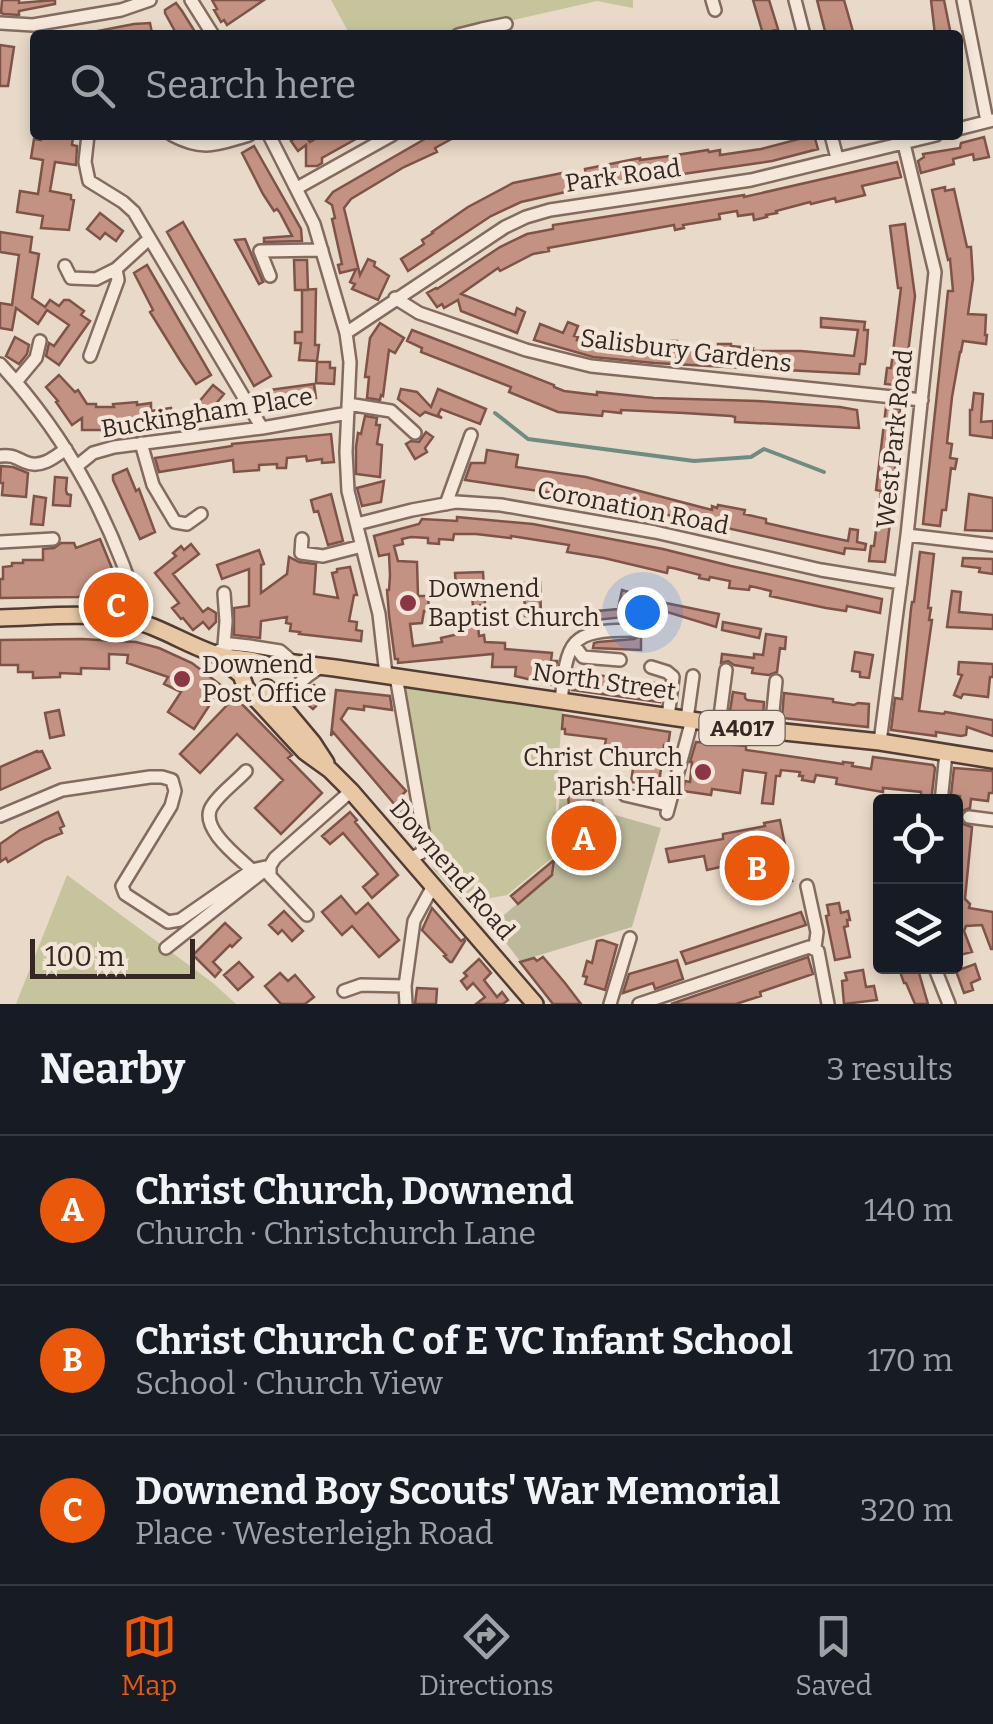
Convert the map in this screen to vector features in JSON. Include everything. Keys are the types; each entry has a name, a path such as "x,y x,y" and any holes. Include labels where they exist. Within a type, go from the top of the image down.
{"main road":[{"path":"0,618 126,619 218,652 247,676 259,692 272,680 268,666 260,661 247,676"},
{"name":"North Street","path":"268,666 294,662 993,760"},
{"name":"Downend Road","path":"247,676 305,752 351,791 535,1004"},
{"name":"Downend Road","path":"267,688 330,770"}],"street":[{"path":"0,23 32,26 120,10 150,0"},
{"path":"192,0 209,30"},
{"path":"795,0 803,30"},
{"path":"963,0 990,121 963,128"},
{"path":"489,30 506,24"},
{"path":"87,140 85,162 89,181 134,212 262,428"},
{"path":"185,140 204,147 232,140"},
{"path":"272,140 314,224 346,333 350,362 346,476 425,842 421,853 410,859"},
{"path":"296,188 383,140"},
{"path":"833,140 838,158"},
{"name":"Park Road","path":"346,333 505,226 526,217 550,210 751,180 918,140"},
{"name":"West Park Road","path":"880,742 935,272 904,144"},
{"path":"65,266 72,278 96,279 116,269 149,240"},
{"path":"270,276 260,252 322,250"},
{"path":"90,356 118,280 116,269"},
{"name":"Salisbury Gardens","path":"395,298 420,313 473,332 592,366 922,400"},
{"path":"16,382 36,358 40,342"},
{"path":"0,364 66,449 95,497 132,586 143,624"},
{"path":"348,409 391,411 415,433"},
{"name":"Buckingham Place","path":"77,466 93,454 114,447 262,428 348,409"},
{"path":"446,504 471,435"},
{"path":"141,443 153,485 175,522 187,524 202,514"},
{"path":"0,456 14,454 28,464 40,464 66,449"},
{"name":"Coronation Road","path":"357,524 456,502 501,505 656,532 838,574 901,584"},
{"path":"907,534 993,545"},
{"path":"302,539 301,553 324,556 362,546"},
{"path":"0,542 53,540"},
{"path":"126,619 132,586"},
{"path":"224,593 226,621 218,652 249,646 280,652 294,662"},
{"path":"560,702 565,661 574,644 596,630 634,630"},
{"path":"574,644 583,657 620,660"},
{"path":"284,710 299,682 322,666"},
{"path":"651,667 673,677 668,717"},
{"path":"720,724 723,669 743,674"},
{"path":"624,795 668,809 690,720 693,676"},
{"path":"770,731 772,689"},
{"path":"941,794 946,753"},
{"path":"246,771 211,807 209,820 216,835 252,870"},
{"path":"0,816 62,790 150,778 172,780 175,791 171,806 122,886 125,894 168,922 180,920 252,870 270,866"},
{"path":"166,948 270,866 351,791"},
{"path":"969,817 993,820"},
{"path":"270,866 270,876 307,916"},
{"path":"406,1004 414,921 433,886"},
{"path":"808,886 817,932 815,948 828,1004"},
{"path":"610,1004 630,938"},
{"path":"639,1004 802,948 815,948"},
{"path":"937,974 949,1004"},
{"path":"344,991 362,985 405,986"}],"shaded area":[{"path":"331,0 633,0 633,8 597,1 470,30 347,30"},
{"path":"407,685 562,711 553,857 507,895 464,903 433,869 403,693"},
{"path":"561,776 594,780 608,813 661,828 632,927 520,961 492,925 554,873"},
{"path":"67,875 213,983 236,1004 16,1004"}],"building":[{"path":"2,0 55,0 55,4 19,11 19,15 4,14"},
{"path":"212,0 264,0 227,25 224,20 221,22"},
{"path":"753,0 769,0 778,29 762,30"},
{"path":"817,0 844,0 853,30 825,30"},
{"path":"931,0 944,0 950,30 934,30"},
{"path":"176,3 194,30 174,30 165,10"},
{"path":"150,23 151,30 103,30"},
{"path":"0,45 14,47 8,86 0,86"},
{"path":"984,137 989,157 974,160 973,154 921,173 918,161 923,154 960,148 961,143"},
{"path":"34,140 73,140 72,145 77,146 76,165 55,162 50,191 71,195 74,200 69,230 41,228 43,216 17,212 20,191 38,194 43,160 31,158"},
{"path":"354,140 322,158 317,166 306,166 306,145 298,151 291,141"},
{"path":"423,140 450,140 435,148 437,152 351,199 344,208 360,275 368,259 389,276 378,300 352,289 355,284 350,282 356,269 340,273 338,265 342,264 332,219 335,218 332,205 326,201 333,192"},
{"path":"795,140 815,140 818,149 772,161 579,189 521,202 491,216 408,271 401,259 468,207 513,183 567,172 568,178 586,175 585,169 640,158 761,149"},
{"path":"254,146 301,229 302,241 264,242 264,238 292,236 280,213 274,211 263,194 242,153"},
{"path":"897,162 901,177 862,186 865,195 836,202 835,198 810,202 754,220 753,214 738,216 737,211 675,230 674,225 548,248 549,251 533,254 500,271 498,268 461,294 515,315 517,308 525,312 517,333 461,311 458,300 444,308 442,304 437,307 427,293 500,247 527,234 553,229 553,225 744,197"},
{"path":"945,187 945,191 954,189 967,247 971,247 973,279 968,314 986,315 987,335 986,344 963,341 960,352 947,443 952,444 950,458 957,459 955,469 951,468 940,526 923,524 948,291 953,291 950,259 932,190"},
{"path":"100,213 123,231 116,241 105,233 100,239 87,229"},
{"path":"183,222 271,376 254,386 167,232"},
{"path":"905,224 915,296 904,386 885,384 887,368 891,368 901,288 890,226"},
{"path":"0,232 32,237 30,252 39,254 32,298 45,307 50,300 59,306 69,300 90,321 59,365 46,356 49,343 54,346 69,325 47,310 38,324 16,308 12,330 0,328 0,303 12,305 19,255 0,252"},
{"path":"245,239 263,282 259,284 235,240"},
{"path":"294,260 307,260 308,290 295,290"},
{"path":"147,265 211,375 196,384 150,312 153,310 134,273"},
{"path":"316,289 317,361 299,360 301,343 295,343 295,332 302,332 302,290"},
{"path":"821,318 865,322 866,356 859,374 593,357 534,340 540,324 563,333 568,322 578,326 574,336 577,340 592,342 632,340 632,344 652,345 677,341 677,347 718,349 718,344 731,344 753,348 752,351 854,356 858,330 821,327"},
{"path":"380,323 404,338 395,353 389,350 380,400 367,398 369,377 365,377 370,338"},
{"path":"412,330 564,391 840,407 857,410 859,428 735,422 731,416 684,413 621,410 603,411 602,416 558,412 509,392 511,387 421,352 422,348 407,341"},
{"path":"15,337 29,345 19,364 6,356"},
{"path":"317,362 330,362 330,368 335,368 334,384 316,383"},
{"path":"59,375 75,392 78,390 87,404 96,407 137,402 151,403 151,411 171,408 174,428 106,434 106,430 82,430 82,418 72,425 46,387"},
{"path":"314,384 316,398 271,405 269,390"},
{"path":"213,385 224,394 204,418 193,409"},
{"path":"401,389 417,392 431,407 438,389 486,409 480,424 441,409 438,415 442,418 425,412 420,416 398,399"},
{"path":"974,393 983,394 981,422 993,421 993,438 970,435"},
{"path":"886,407 900,409 899,415 903,415 885,562 869,561 881,491 876,490"},
{"path":"365,416 377,418 376,425 380,425 380,477 356,474 358,433 361,434"},
{"path":"426,432 433,437 425,448 427,452 415,459 406,444 419,442"},
{"path":"331,434 334,462 307,461 306,456 287,458 286,468 259,465 259,470 234,472 233,460 159,472 155,458 232,444"},
{"path":"487,450 518,455 516,467 586,477 712,510 712,506 718,505 745,510 744,514 766,519 766,523 819,535 848,541 850,529 858,530 857,542 866,544 865,550 845,548 844,554 605,501 465,480 471,463 485,463"},
{"path":"1,466 28,473 26,497 2,495"},
{"path":"127,469 155,532 140,539 113,480 113,475"},
{"path":"55,477 67,478 70,506 53,505"},
{"path":"384,481 381,502 362,506 357,488"},
{"path":"331,494 343,541 328,545 311,500"},
{"path":"969,494 993,498 993,531 965,530"},
{"path":"34,496 46,498 43,525 31,524"},
{"path":"457,517 533,524 663,549 882,599 880,613 847,606 846,611 826,608 770,596 771,591 750,586 749,590 729,588 730,581 699,578 700,575 668,567 667,573 567,552 569,545 476,534 454,534 453,540 439,539 439,544 428,543 428,538 411,537 394,546 398,561 417,562 418,596 428,596 429,611 424,611 422,623 410,624 413,646 442,642 441,638 463,633 461,614 477,613 479,636 484,635 485,642 505,643 505,649 552,653 551,661 557,661 553,685 515,676 516,667 492,667 493,654 398,663 389,615 389,554 379,556 374,536 419,524 422,519 457,521"},
{"path":"100,539 118,583 93,595 78,597 0,598 3,567 23,560 43,560 43,549 61,543 74,543 76,548"},
{"path":"191,544 199,554 173,574 203,612 208,608 216,613 216,622 209,629 203,622 193,630 181,619 172,608 179,603 155,573 176,556 173,553 181,546 184,550"},
{"path":"259,550 264,564 261,593 287,574 289,557 316,564 314,594 338,598 332,573 350,567 357,595 349,621 357,622 356,630 362,631 361,641 299,634 290,631 287,617 261,621 260,638 234,635 234,608 249,606 249,569 222,579 217,565"},
{"path":"920,552 934,554 928,608 932,620 919,711 993,720 993,736 967,727 966,735 961,736 891,730 895,698 902,699"},
{"path":"963,558 993,559 993,574 962,566"},
{"path":"483,572 485,605 473,606 471,585 456,586 455,573"},
{"path":"540,582 541,616 525,616 524,583"},
{"path":"622,590 719,614 716,627 634,605 635,616 566,623 565,614 618,609"},
{"path":"952,591 961,592 959,612 993,615 993,629 947,627"},
{"path":"723,622 761,629 759,638 722,630"},
{"path":"766,634 786,637 785,649 780,648 777,672 752,673 753,668 728,661 721,663 722,654 754,658 754,654 763,655"},
{"path":"641,636 641,650 593,648 594,643"},
{"path":"0,640 136,642 159,648 192,663 222,686 194,729 168,712 181,692 164,684 168,677 127,663 128,655 109,654 109,669 81,668 81,674 60,673 60,677 33,678 33,672 18,672 18,665 0,665"},
{"path":"855,652 873,655 869,678 852,671"},
{"path":"959,662 993,664 988,697 954,695 962,675 958,674"},
{"path":"574,672 663,684 660,702 572,690"},
{"path":"314,685 328,694 313,709 300,698"},
{"path":"336,690 390,696 392,710 348,708 341,719 406,791 400,797 409,808 415,840 395,817 401,812 333,732 331,736"},
{"path":"733,692 745,694 747,700 764,702 763,716 730,711"},
{"path":"784,693 869,704 868,727 782,718"},
{"path":"235,697 292,755 288,758 322,793 281,834 255,808 283,780 237,734 200,773 180,754"},
{"path":"59,710 64,735 50,738 45,713"},
{"path":"563,715 670,732 668,746 664,745 659,784 631,782 635,755 604,750 606,739 565,734"},
{"path":"696,742 746,746 746,750 853,763 852,766 871,769 873,757 935,768 932,794 883,788 883,792 836,784 837,778 816,775 814,782 802,780 800,772 781,770 780,776 776,776 773,804 762,803 766,773 743,770 740,793 712,789 711,795 683,791 685,781 690,782"},
{"path":"42,751 50,768 0,790 0,767"},
{"path":"954,768 993,771 993,793 989,793 988,801 971,799 970,808 963,811 963,794 951,794"},
{"path":"592,792 600,857 574,860 568,795"},
{"path":"58,812 64,826 60,828 62,833 8,862 6,858 0,862 0,844"},
{"path":"350,812 398,875 372,898 363,887 378,874 343,833 330,844 322,836"},
{"path":"780,820 792,881 777,884 775,875 733,883 729,865 707,870 704,856 669,862 666,849 723,839 723,834"},
{"path":"963,824 972,827 965,899 969,908 993,912 993,949 982,925 966,926 964,931 972,952 963,954"},
{"path":"554,860 552,875 518,904 511,896"},
{"path":"341,896 356,914 368,903 399,940 379,957 352,926 342,935 322,912"},
{"path":"839,903 841,913 848,911 850,920 844,927 850,957 835,960 826,916 827,905"},
{"path":"432,908 465,941 452,962 422,930"},
{"path":"284,911 303,931 292,941 282,930 278,934 269,925"},
{"path":"801,912 806,925 686,964 681,952"},
{"path":"225,923 241,938 213,962 221,970 215,977 193,955"},
{"path":"597,941 617,945 605,990 585,984 587,977 583,976 587,961 592,963"},
{"path":"543,957 581,1004 553,1004 520,962"},
{"path":"808,957 813,974 760,992 761,996 736,1004 671,1004"},
{"path":"479,959 491,973 484,980 497,997 502,992 508,1000 503,1004 476,1004 485,997 473,983 467,989 461,981"},
{"path":"677,960 683,979 655,989 653,983 623,993 629,974"},
{"path":"239,962 253,977 238,990 224,975"},
{"path":"975,964 980,979 971,983 973,990 964,993 957,974 963,974 963,968"},
{"path":"863,970 866,987 874,986 877,1000 844,1004 845,973"},
{"path":"280,973 288,981 295,975 314,997 305,1004 281,1004 265,986"},
{"path":"901,974 919,974 928,1004 915,1004"},
{"path":"417,988 437,989 436,1004 415,1004"}],"waterway":[{"path":"495,413 528,439 694,461 751,457 764,449 824,472"}],"place":[{"name":"Downend Baptist Church","path":"408,603"},
{"name":"Downend Boy Scouts' War Memorial","path":"116,605"},
{"name":"Downend Post Office","path":"182,679"},
{"name":"Christ Church Parish Hall","path":"703,772"},
{"name":"Christ Church, Downend","path":"584,838"},
{"name":"Christ Church C of E VC Infant School","path":"757,868"}]}
